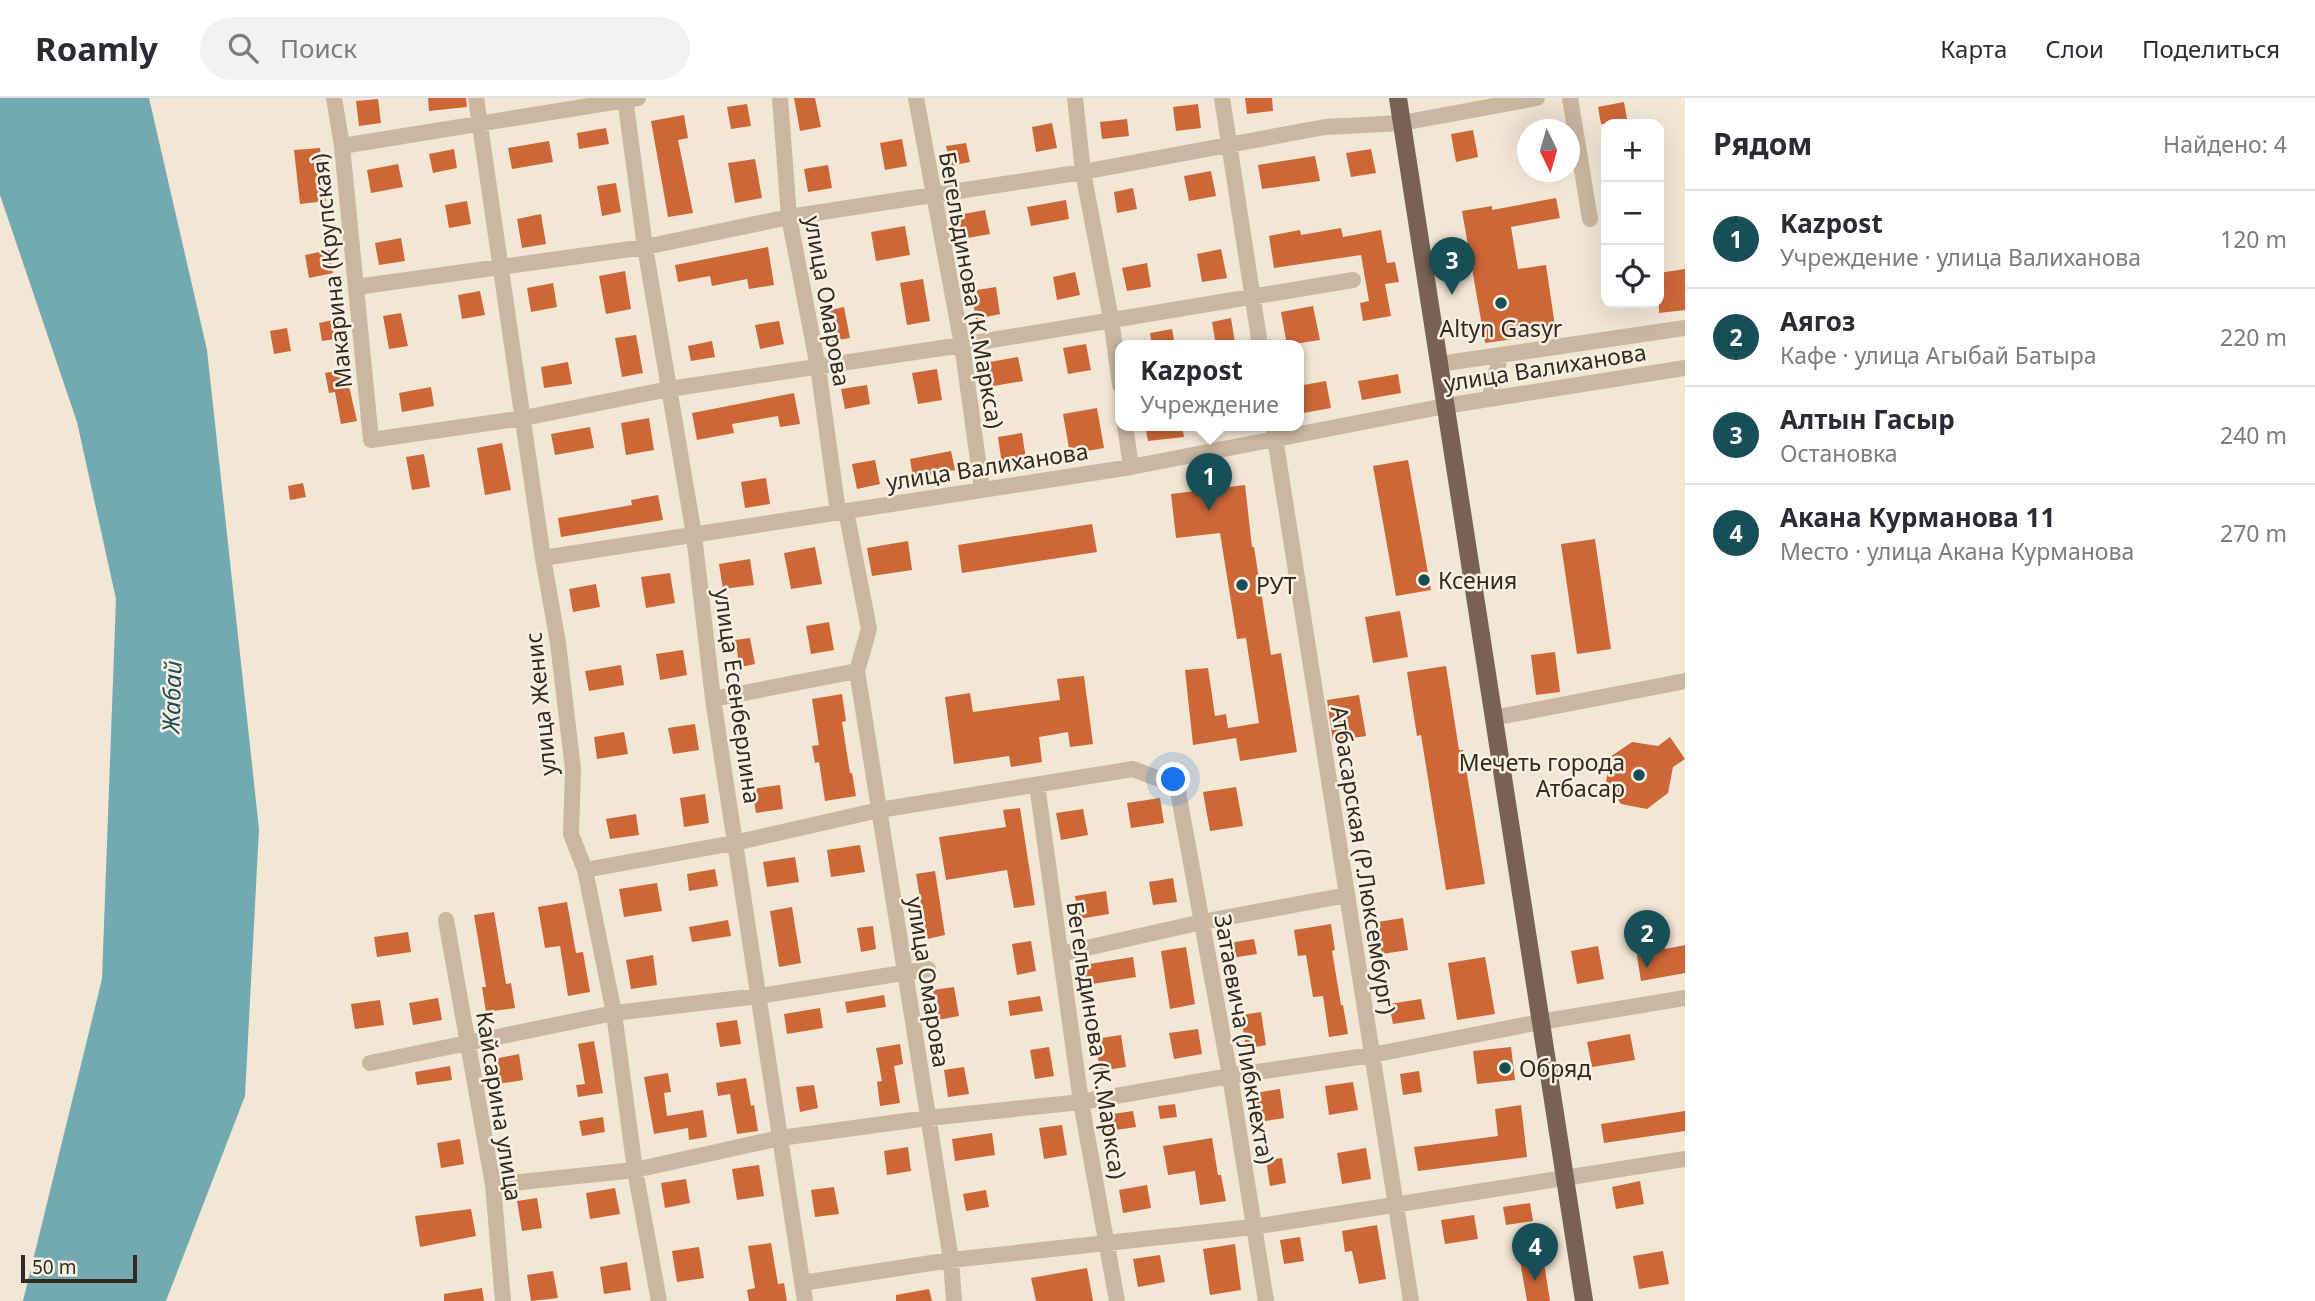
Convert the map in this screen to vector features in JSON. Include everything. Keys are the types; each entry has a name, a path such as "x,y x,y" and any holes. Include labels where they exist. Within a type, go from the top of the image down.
{"main road":[{"path":"1398,98 1584,1301"}],"street":[{"name":"Макарина (Крупская)","path":"334,98 342,146 371,440 524,418"},
{"name":"улица Женис","path":"476,98 543,558 558,643 573,769 571,834 585,870 614,1013 635,1170 659,1301"},
{"name":"улица Омарова","path":"780,98 789,216 842,511 869,629 857,671 951,1261 954,1301"},
{"name":"Бегельдинова (К.Маркса)","path":"916,98 962,345 982,489"},
{"path":"1075,98 1083,172 1115,348"},
{"path":"1222,98 1260,340"},
{"path":"356,287 645,247 789,216 933,197 1325,127 1402,123 1537,98"},
{"path":"1570,98 1590,219"},
{"path":"342,146 629,99"},
{"name":"улица Есенберлина","path":"629,99 645,247 694,536 713,699 805,1301"},
{"path":"524,418 669,389 962,345 1353,280"},
{"path":"1439,364 1685,328"},
{"path":"1489,399 1501,355"},
{"name":"улица Валиханова","path":"1304,427 1685,368"},
{"path":"1126,431 1131,467"},
{"name":"улица Валиханова","path":"543,558 1131,467 1274,432"},
{"name":"Атбасарская (Р.Люксембург)","path":"1274,432 1411,1301"},
{"path":"713,699 857,671"},
{"path":"1493,718 1685,681"},
{"name":"Затаевича (Либкнехта)","path":"1037,785 1133,769 1177,786 1230,1076 1266,1301"},
{"path":"585,870 734,843 879,810 1037,785"},
{"name":"Бегельдинова (К.Маркса)","path":"1037,785 1081,1102 1117,1301"},
{"path":"1060,954 1202,922 1347,895"},
{"name":"Кайсарина улица","path":"446,920 493,1185 503,1301"},
{"path":"370,1063 614,1013 759,996 928,969"},
{"path":"493,1185 635,1170 780,1138 928,1118 1081,1102 1372,1055 1540,1022 1685,998"},
{"path":"802,1283 951,1261 1253,1227 1685,1159"}],"water":[{"name":"Жабай","path":"0,98 149,98 207,350 259,829 245,1096 166,1301 23,1301 102,979 116,599 77,422 0,195"}],"building":[{"path":"428,98 466,98 467,107 429,111"},
{"path":"794,98 815,98 821,127 800,131"},
{"path":"1245,98 1272,98 1273,111 1247,114"},
{"path":"378,99 381,123 359,126 356,101"},
{"path":"1624,102 1627,119 1601,119 1601,124 1598,107"},
{"path":"747,104 751,126 731,129 727,107"},
{"path":"1198,104 1201,128 1176,131 1173,107"},
{"path":"684,115 688,138 678,140 693,213 668,217 651,121"},
{"path":"1127,119 1129,136 1102,139 1100,122"},
{"path":"1052,123 1057,148 1036,152 1032,127"},
{"path":"606,128 609,144 579,149 577,133"},
{"path":"1473,130 1478,157 1456,162 1451,134"},
{"path":"902,139 907,166 885,170 880,143"},
{"path":"549,141 553,162 512,169 508,148"},
{"path":"966,143 970,162 950,166 946,146"},
{"path":"320,148 326,201 300,204 294,150"},
{"path":"454,149 457,168 433,173 429,154"},
{"path":"1371,149 1376,173 1351,177 1346,153"},
{"path":"1315,156 1320,181 1262,189 1258,165"},
{"path":"755,159 762,198 735,203 728,163"},
{"path":"398,164 403,187 371,193 367,170"},
{"path":"828,165 832,188 808,192 804,169"},
{"path":"1211,171 1216,196 1189,201 1184,176"},
{"path":"616,183 621,212 602,216 597,186"},
{"path":"1133,188 1137,209 1117,213 1114,192"},
{"path":"1556,198 1560,218 1511,227 1518,269 1546,265 1556,333 1485,343 1462,211 1492,206 1492,210"},
{"path":"1066,200 1069,219 1031,226 1027,207"},
{"path":"467,201 471,224 449,228 445,205"},
{"path":"985,210 990,234 962,239 958,215"},
{"path":"541,214 546,244 522,248 517,219"},
{"path":"905,226 910,255 876,261 871,232"},
{"path":"1341,228 1343,237 1381,230 1387,263 1395,262 1399,282 1385,284 1391,316 1363,321 1360,303 1369,301 1361,255 1274,268 1269,236 1300,230 1301,235"},
{"path":"401,238 405,261 379,265 375,243"},
{"path":"768,247 774,285 749,289 747,279 712,286 710,276 678,282 675,265"},
{"path":"1221,249 1227,278 1202,282 1197,254"},
{"path":"329,250 333,273 309,278 305,255"},
{"path":"1147,263 1151,287 1127,291 1122,268"},
{"path":"1685,269 1685,310 1659,313 1659,308 1664,308 1664,272"},
{"path":"625,271 631,309 606,314 599,276"},
{"path":"1075,272 1080,295 1057,300 1053,277"},
{"path":"923,279 930,321 907,325 900,283"},
{"path":"553,283 557,307 531,312 527,288"},
{"path":"996,287 1000,314 976,319 971,291"},
{"path":"480,291 485,315 462,319 458,295"},
{"path":"1313,306 1320,340 1304,342 1304,340 1286,340 1281,312"},
{"path":"844,307 850,338 832,341 826,311"},
{"path":"401,313 408,346 389,349 383,316"},
{"path":"1231,318 1235,340 1215,340 1212,322"},
{"path":"338,319 342,338 322,341 319,323"},
{"path":"779,321 784,344 760,349 755,325"},
{"path":"287,328 291,351 274,354 270,331"},
{"path":"1172,329 1174,340 1151,340 1150,333"},
{"path":"636,335 643,373 622,377 615,338"},
{"path":"712,341 715,357 691,361 688,346"},
{"path":"1086,344 1091,370 1068,374 1063,348"},
{"path":"1018,357 1023,381 988,387 984,363"},
{"path":"568,362 572,384 544,388 541,367"},
{"path":"345,369 357,421 341,424 335,392 329,393 325,373"},
{"path":"937,369 942,400 918,404 912,373"},
{"path":"1398,374 1401,393 1362,400 1358,381"},
{"path":"1326,381 1331,408 1304,413 1304,385"},
{"path":"867,385 870,404 845,409 841,389"},
{"path":"431,387 434,406 402,412 399,393"},
{"path":"794,393 800,424 780,427 778,416 732,424 734,433 697,440 692,413"},
{"path":"1097,408 1104,448 1070,454 1063,414"},
{"path":"649,418 654,450 626,455 621,423"},
{"path":"590,427 594,448 555,455 551,434"},
{"path":"1146,431 1183,431 1184,437 1148,441"},
{"path":"1022,433 1026,459 1002,464 998,437"},
{"path":"502,443 511,490 485,495 477,448"},
{"path":"951,451 955,470 913,478 910,459"},
{"path":"424,454 430,487 412,490 406,457"},
{"path":"875,460 880,484 857,489 852,464"},
{"path":"1408,460 1431,590 1396,596 1373,466"},
{"path":"766,478 770,504 745,508 741,482"},
{"path":"303,483 306,497 290,500 288,486"},
{"path":"1245,485 1252,547 1271,655 1281,653 1297,752 1240,761 1236,738 1193,745 1185,670 1208,668 1215,716 1226,714 1228,728 1259,723 1246,638 1237,639 1220,533 1176,538 1171,494"},
{"path":"658,495 663,520 561,537 558,518 632,505 631,500"},
{"path":"1092,524 1097,552 962,573 958,545"},
{"path":"1595,539 1611,649 1577,654 1561,544"},
{"path":"908,541 912,570 872,576 867,548"},
{"path":"815,547 822,584 791,589 784,553"},
{"path":"750,559 754,585 723,589 719,564"},
{"path":"670,573 675,603 646,608 641,577"},
{"path":"596,584 600,607 573,612 569,589"},
{"path":"1400,611 1408,657 1373,663 1365,617"},
{"path":"829,622 834,650 811,654 806,626"},
{"path":"750,638 755,664 740,667 735,640"},
{"path":"683,650 687,675 660,680 656,654"},
{"path":"1555,652 1560,692 1536,695 1531,655"},
{"path":"621,665 624,685 589,691 585,671"},
{"path":"1446,666 1485,884 1446,890 1421,735 1417,736 1407,672"},
{"path":"1084,676 1093,744 1070,747 1068,732 1039,737 1042,762 1011,767 1009,756 954,764 945,697 970,693 973,712 1060,700 1057,679"},
{"path":"842,694 846,721 842,722 856,796 825,801 819,762 815,763 812,746 819,745 812,699"},
{"path":"1359,695 1366,736 1333,741 1327,700"},
{"path":"695,724 699,750 673,754 668,728"},
{"path":"624,732 628,754 597,759 594,737"},
{"name":"Мечеть города Атбасар","path":"1670,737 1685,759 1673,767 1668,793 1647,809 1621,804 1606,783 1610,757 1632,742 1658,746"},
{"path":"780,785 783,809 756,813 752,789"},
{"path":"1236,787 1243,826 1210,831 1203,792"},
{"path":"705,794 709,823 684,827 680,798"},
{"path":"1160,798 1164,823 1131,828 1127,803"},
{"path":"1020,808 1035,905 1014,908 1007,870 946,880 939,837 1006,827 1003,810"},
{"path":"1083,809 1088,835 1061,840 1056,813"},
{"path":"636,814 639,835 610,839 606,819"},
{"path":"860,845 865,872 831,877 827,850"},
{"path":"795,857 799,882 767,887 763,862"},
{"path":"715,869 718,886 689,891 687,874"},
{"path":"935,871 945,935 927,939 916,874"},
{"path":"1173,878 1177,902 1153,905 1149,882"},
{"path":"657,883 662,911 624,917 619,889"},
{"path":"1106,891 1109,914 1079,919 1075,896"},
{"path":"567,902 576,953 583,952 590,992 568,996 560,946 545,948 538,907"},
{"path":"792,907 801,963 779,967 770,911"},
{"path":"494,912 506,984 511,983 515,1008 486,1012 482,987 486,987 474,915"},
{"path":"1403,918 1408,950 1382,954 1377,922"},
{"path":"728,920 731,936 692,942 689,927"},
{"path":"1331,924 1335,950 1332,951 1348,1034 1329,1037 1323,996 1313,997 1306,955 1298,956 1294,930"},
{"path":"873,926 876,949 861,952 857,928"},
{"path":"408,932 411,952 377,957 374,937"},
{"path":"1254,939 1257,954 1231,958 1229,943"},
{"path":"1031,941 1036,971 1017,975 1012,944"},
{"path":"1664,944 1665,949 1685,945 1685,973 1641,981 1636,949"},
{"path":"1598,946 1604,979 1577,984 1571,951"},
{"path":"1186,947 1195,1004 1170,1009 1161,951"},
{"path":"653,955 657,985 631,989 626,960"},
{"path":"1133,957 1136,977 1086,985 1083,965"},
{"path":"1485,957 1495,1014 1457,1020 1448,963"},
{"path":"954,987 959,1016 938,1020 933,990"},
{"path":"884,995 886,1007 847,1013 845,1002"},
{"path":"1040,996 1043,1011 1010,1016 1008,1001"},
{"path":"438,998 442,1020 413,1025 409,1003"},
{"path":"1421,999 1425,1019 1393,1024 1389,1004"},
{"path":"380,1000 384,1025 355,1029 351,1004"},
{"path":"820,1008 823,1028 787,1034 784,1014"},
{"path":"1261,1012 1266,1045 1246,1049 1241,1015"},
{"path":"737,1020 741,1044 720,1047 716,1023"},
{"path":"1198,1029 1202,1054 1174,1059 1169,1033"},
{"path":"1630,1034 1635,1060 1592,1067 1587,1042"},
{"path":"1121,1035 1126,1067 1100,1071 1095,1039"},
{"path":"594,1041 603,1093 578,1097 576,1085 585,1084 578,1044"},
{"path":"900,1044 903,1064 894,1066 900,1103 880,1106 877,1082 882,1081 876,1048"},
{"path":"1049,1047 1054,1076 1035,1079 1030,1050"},
{"path":"1511,1047 1515,1080 1477,1084 1473,1051"},
{"path":"519,1054 523,1080 498,1084 494,1059"},
{"path":"450,1066 452,1080 417,1085 415,1072"},
{"path":"964,1067 969,1094 948,1097 944,1070"},
{"path":"1419,1071 1422,1092 1403,1095 1400,1074"},
{"path":"668,1073 671,1092 664,1093 667,1116 703,1110 707,1137 689,1140 688,1128 654,1134 644,1077"},
{"path":"746,1078 758,1131 737,1134 730,1094 718,1096 716,1083"},
{"path":"1353,1082 1358,1110 1329,1115 1325,1086"},
{"path":"814,1085 818,1108 800,1112 796,1087"},
{"path":"1280,1089 1284,1118 1259,1122 1254,1093"},
{"path":"1175,1104 1177,1117 1160,1119 1158,1106"},
{"path":"1521,1105 1527,1157 1418,1171 1414,1147 1498,1136 1495,1109"},
{"path":"1133,1111 1136,1127 1109,1131 1106,1115"},
{"path":"1685,1111 1685,1131 1604,1143 1601,1124"},
{"path":"603,1117 605,1132 582,1136 579,1121"},
{"path":"1062,1125 1067,1155 1044,1159 1039,1128"},
{"path":"992,1133 995,1155 955,1161 952,1139"},
{"path":"1212,1138 1218,1175 1221,1175 1226,1201 1200,1205 1195,1171 1168,1175 1163,1146"},
{"path":"460,1139 464,1164 441,1168 437,1143"},
{"path":"908,1147 911,1171 887,1175 884,1151"},
{"path":"1366,1148 1371,1179 1342,1184 1337,1153"},
{"path":"1282,1158 1286,1183 1270,1186 1266,1160"},
{"path":"759,1165 764,1196 737,1200 732,1169"},
{"path":"686,1179 690,1203 665,1208 661,1183"},
{"path":"1640,1181 1644,1204 1616,1209 1612,1187"},
{"path":"1147,1185 1151,1208 1123,1213 1119,1190"},
{"path":"834,1187 839,1214 815,1217 811,1190"},
{"path":"615,1188 620,1214 590,1219 586,1193"},
{"path":"986,1190 989,1207 966,1211 963,1194"},
{"path":"537,1198 542,1228 522,1231 517,1201"},
{"path":"1530,1203 1533,1221 1506,1225 1503,1207"},
{"path":"471,1209 476,1236 420,1247 415,1216"},
{"path":"1474,1215 1478,1239 1445,1244 1441,1220"},
{"path":"1377,1225 1386,1279 1359,1284 1352,1251 1345,1252 1342,1231"},
{"path":"1300,1237 1304,1261 1284,1264 1280,1240"},
{"path":"771,1243 778,1284 784,1283 787,1301 749,1301 747,1290 755,1288 748,1246"},
{"path":"1235,1244 1241,1290 1210,1295 1203,1249"},
{"path":"699,1247 704,1278 677,1282 672,1251"},
{"path":"1663,1251 1669,1284 1639,1289 1633,1256"},
{"path":"1160,1255 1165,1282 1138,1287 1133,1259"},
{"path":"1543,1257 1550,1301 1527,1301 1520,1261"},
{"path":"627,1262 631,1290 604,1294 600,1267"},
{"path":"1087,1268 1093,1301 1036,1301 1031,1278"},
{"path":"553,1271 558,1298 531,1301 527,1275"},
{"path":"482,1288 484,1301 444,1301 444,1294"},
{"path":"929,1289 932,1301 896,1301 896,1295"}],"place":[{"name":"Алтын Гасыр","path":"1452,295"},
{"name":"Altyn Gasyr","path":"1501,303"},
{"name":"Kazpost","path":"1209,511"},
{"name":"Ксения","path":"1424,580"},
{"name":"РУТ","path":"1242,585"},
{"name":"Мечеть города Атбасар","path":"1639,775"},
{"name":"Аягоз","path":"1647,968"},
{"name":"Обряд","path":"1505,1068"},
{"name":"Акана Курманова 11","path":"1535,1281"}]}
